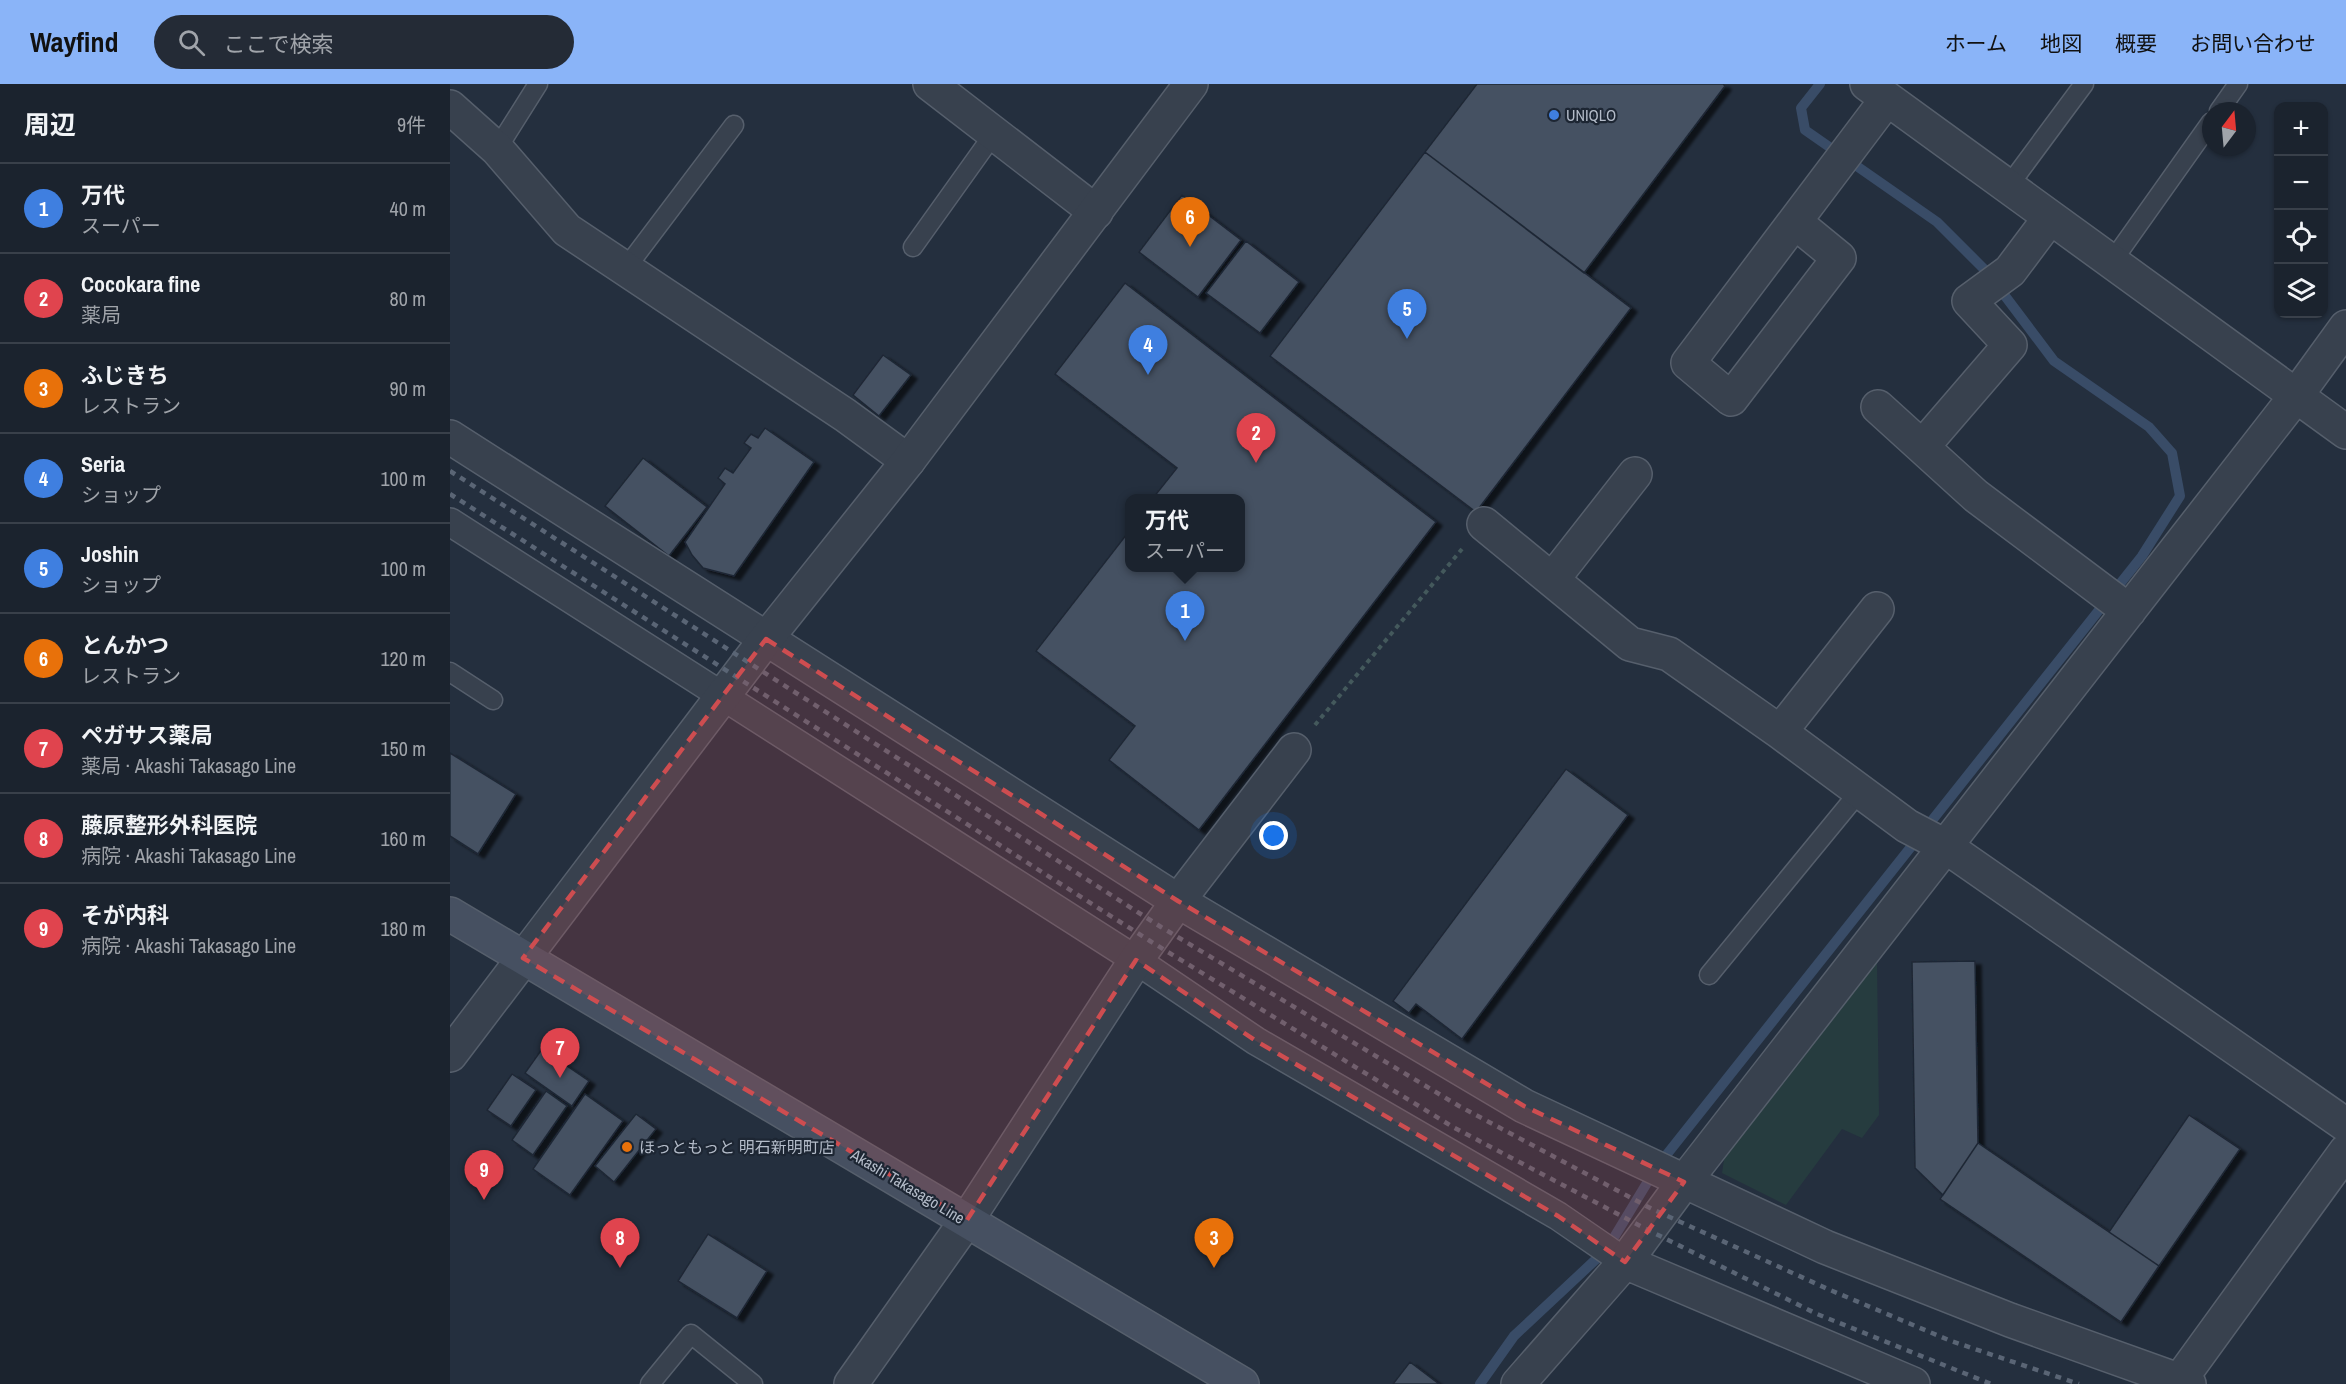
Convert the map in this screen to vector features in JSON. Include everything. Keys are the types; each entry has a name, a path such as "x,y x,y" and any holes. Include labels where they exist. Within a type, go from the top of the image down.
{"main road":[{"name":"Akashi Takasago Line","path":"450,914 1232,1381"}],"street":[{"path":"450,1055 766,639 908,461 1191,84"},
{"path":"940,87 993,135 1096,212"},
{"path":"1795,222 1839,258 1731,399 1688,363 1795,222 1877,92 2049,219 2346,432"},
{"path":"450,107 497,149 567,230 845,415 908,461"},
{"path":"1923,446 2010,345 1969,301 2010,271 2049,219"},
{"path":"1518,1384 1625,1262 1684,1182 2296,396 2346,327"},
{"path":"1878,407 1977,496 2128,611"},
{"path":"450,437 1178,901 1524,1106 1825,1247 2010,1320 2182,1383 2346,1151"},
{"path":"1552,580 1635,474"},
{"path":"450,522 1136,960 1256,1041 1558,1216 1625,1262 1913,1384"},
{"path":"1484,524 1630,644 1669,654 1907,826 1945,846 2346,1125"},
{"path":"1780,732 1878,609"},
{"path":"851,1384 967,1221 1136,960 1178,901 1294,750"}],"lane":[{"path":"497,149 538,84"},
{"path":"2007,188 2084,84"},
{"path":"2225,102 2238,84"},
{"path":"626,268 734,125"},
{"path":"913,248 993,135"},
{"path":"2111,263 2202,135"},
{"path":"450,672 493,700"},
{"path":"1709,975 1860,791"},
{"path":"650,1384 691,1334 753,1384"}],"path":[{"path":"1294,750 1484,524"}],"highlighted area":[{"path":"766,639 1178,901 1524,1106 1684,1182 1625,1262 1558,1216 1256,1041 1136,960 967,1220 523,958"}],"green space":[{"path":"1877,962 1879,1115 1862,1138 1842,1129 1786,1205 1722,1173 1725,1153"}],"building":[{"path":"1477,84 1723,84 1725,86 1584,273 1425,152"},
{"path":"1425,152 1631,308 1476,512 1270,356"},
{"path":"1182,195 1241,240 1198,297 1139,252"},
{"path":"1246,241 1299,282 1260,333 1206,293"},
{"path":"1125,283 1436,522 1199,830 1109,760 1135,726 1036,651 1125,536 1125,572 1245,572 1245,494 1156,494 1177,468 1055,374"},
{"path":"883,355 911,375 879,416 853,395"},
{"path":"765,428 814,462 734,576 703,568 685,542 725,484 718,478 725,468 733,473 751,448 744,443 751,434 758,438"},
{"path":"643,458 707,507 669,556 605,506"},
{"path":"450,753 516,794 478,854 450,836"},
{"path":"1566,769 1628,815 1462,1039 1416,1004 1409,1013 1393,1001"},
{"path":"1975,961 1978,1143 1943,1195 1915,1168 1912,962"},
{"path":"542,1049 589,1081 572,1106 525,1073"},
{"path":"512,1074 536,1090 511,1126 487,1110"},
{"path":"546,1091 567,1106 533,1155 512,1140"},
{"path":"585,1094 623,1121 570,1195 533,1169"},
{"path":"636,1114 656,1129 614,1182 595,1166"},
{"path":"2189,1115 2240,1149 2159,1266 2109,1232"},
{"path":"1978,1143 2159,1266 2121,1322 1940,1199"},
{"path":"708,1234 767,1271 737,1318 678,1281"},
{"path":"1410,1362 1439,1384 1393,1384"}],"waterway":[{"path":"1480,1384 1514,1336 1607,1249 1656,1168 2142,556 2180,496 2172,453 2149,427 2054,361 1987,272 1937,222 1805,130 1801,108 1820,84"}],"railway":[{"path":"450,471 1161,927 1459,1106 1652,1209 1830,1290 1951,1341 2079,1384"},
{"path":"450,494 1150,941 1453,1127 1648,1230 1817,1314 1991,1384"}],"place":[{"name":"UNIQLO","path":"1554,115"},
{"name":"とんかつ","path":"1190,247"},
{"name":"Joshin","path":"1407,339"},
{"name":"Seria","path":"1148,375"},
{"name":"Cocokara fine","path":"1256,463"},
{"name":"万代","path":"1185,641"},
{"name":"ペガサス薬局","path":"560,1078"},
{"name":"ほっともっと 明石新明町店","path":"627,1147"},
{"name":"そが内科","path":"484,1200"},
{"name":"藤原整形外科医院","path":"620,1268"},
{"name":"ふじきち","path":"1214,1268"}]}
